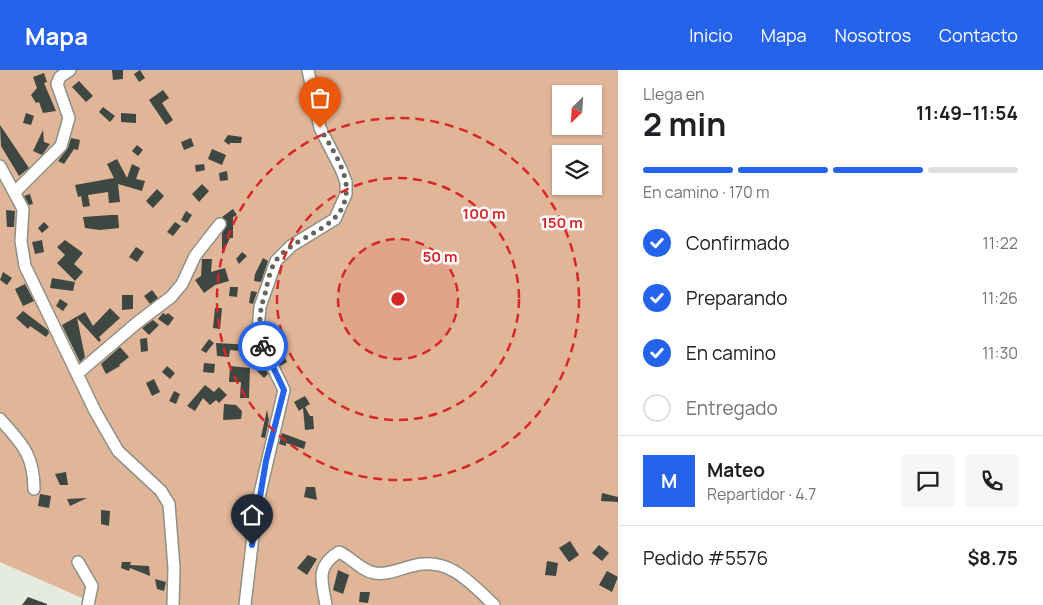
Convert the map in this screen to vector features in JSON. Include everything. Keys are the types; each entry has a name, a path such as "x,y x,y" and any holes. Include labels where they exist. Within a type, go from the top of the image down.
{"street":[{"path":"14,192 61,146 69,118 57,84 60,77 70,70"},
{"path":"245,605 256,510 284,390 265,351 258,330 260,307 276,261 291,246 336,219 346,194 346,182 341,169 320,128 308,70"},
{"path":"0,166 23,209 21,241 25,266 77,374 118,451 161,491 169,504 174,568 173,605"},
{"path":"77,374 138,322 171,297 182,284 195,256 220,224"},
{"path":"0,419 27,450 34,470 34,489"},
{"path":"326,605 322,569 328,559 339,552 372,573 386,574 427,562 438,564 467,579 494,605"},
{"path":"78,562 92,586 88,605"}],"shaded area":[{"path":"0,70 618,70 618,605 98,605 0,562"}],"building":[{"path":"112,70 123,70 123,79 113,80"},
{"path":"140,70 145,78 139,82 134,74"},
{"path":"44,73 47,82 44,83 56,111 43,113 39,102 36,103 31,95 37,88 33,77"},
{"path":"79,81 93,96 86,102 72,87"},
{"path":"163,90 169,98 162,103 173,120 166,125 149,100"},
{"path":"103,107 115,116 110,122 99,112"},
{"path":"26,113 34,116 31,125 23,123"},
{"path":"121,113 136,114 136,123 121,122"},
{"path":"0,125 29,168 19,176 1,146"},
{"path":"43,130 44,142 50,144 42,155 33,151"},
{"path":"228,135 242,137 241,143 230,143 229,145 224,141"},
{"path":"71,138 80,140 78,150 74,149 64,164 58,161 68,148"},
{"path":"191,138 194,146 184,150 181,142"},
{"path":"137,145 143,150 138,156 132,151"},
{"path":"212,149 226,155 222,165 208,159"},
{"path":"117,159 127,178 132,164 140,168 136,179 145,181 142,191 118,184 120,202 109,203 108,192 88,195 90,206 83,207 81,196 78,197 75,185 114,178 107,164"},
{"path":"204,164 205,170 196,172 195,165"},
{"path":"227,171 228,180 220,181 219,173"},
{"path":"202,184 209,191 199,202 192,194"},
{"path":"157,189 164,196 153,208 146,201"},
{"path":"30,194 33,204 29,205 24,196"},
{"path":"233,209 237,215 233,217 233,238 230,238 222,255 222,233 227,225 222,217"},
{"path":"6,210 15,211 14,227 7,227"},
{"path":"186,211 192,215 187,223 181,220"},
{"path":"118,215 119,228 100,230 85,228 83,217"},
{"path":"44,222 49,227 42,233 38,228"},
{"path":"175,222 181,226 173,236 167,232"},
{"path":"42,240 44,252 35,254 32,242"},
{"path":"65,240 83,253 74,264 83,272 75,281 57,263 65,255 57,247"},
{"path":"136,247 144,252 137,262 129,257"},
{"path":"242,252 247,256 239,264 236,259"},
{"path":"263,258 268,261 261,282 254,281 255,274"},
{"path":"202,259 212,259 211,272 225,268 229,281 215,285 204,293 195,280 201,276"},
{"path":"3,272 12,278 7,285 0,280"},
{"path":"52,278 75,282 73,291 50,288"},
{"path":"25,284 34,301 23,306 15,289"},
{"path":"230,287 238,287 237,297 229,296"},
{"path":"152,290 158,298 150,304 144,296"},
{"path":"251,291 257,292 253,304 249,303"},
{"path":"122,295 133,295 133,309 122,310"},
{"path":"60,299 68,304 63,311 56,306"},
{"path":"110,308 120,318 99,337 101,340 99,342 77,318 85,357 80,362 62,325 85,312 93,326"},
{"path":"215,308 222,308 220,329 213,328"},
{"path":"23,311 48,330 49,333 46,337 30,326 28,329 16,318"},
{"path":"163,313 166,315 168,313 174,318 168,326 158,319"},
{"path":"153,320 159,325 149,335 142,328"},
{"path":"278,331 278,343 270,343 266,332"},
{"path":"147,338 148,351 141,352 140,339"},
{"path":"209,339 214,343 206,353 201,350"},
{"path":"216,343 252,345 251,352 230,350 229,357 217,356"},
{"path":"120,347 129,357 120,366 106,374 101,364"},
{"path":"282,352 287,362 280,366 275,355"},
{"path":"204,363 215,364 214,373 203,372"},
{"path":"262,363 268,374 264,378 256,370"},
{"path":"167,366 175,373 170,379 162,372"},
{"path":"230,366 250,368 249,398 240,398 241,382 229,382"},
{"path":"154,379 160,392 152,396 146,383"},
{"path":"205,385 214,392 219,387 227,395 219,403 216,400 210,405 203,398 195,411 187,406"},
{"path":"174,391 180,394 176,404 169,401"},
{"path":"305,396 310,404 305,407 310,416 313,416 314,429 305,430 303,408 299,411 294,402"},
{"path":"224,404 236,405 242,411 241,419 223,420"},
{"path":"267,410 269,420 265,438 261,437"},
{"path":"282,433 306,442 304,449 286,443 286,446 279,444"},
{"path":"66,472 68,485 60,485 55,474"},
{"path":"306,487 315,487 317,500 304,497"},
{"path":"602,493 618,497 618,502 601,501"},
{"path":"40,494 51,496 49,508 38,506"},
{"path":"87,498 70,506 67,499"},
{"path":"101,510 110,511 109,526 101,524"},
{"path":"570,541 579,555 569,562 559,548"},
{"path":"599,545 609,553 602,561 592,553"},
{"path":"308,555 317,559 307,575 297,568"},
{"path":"547,561 558,563 556,576 545,575"},
{"path":"122,562 131,562 130,565 149,566 150,576 130,568 129,571 121,568"},
{"path":"338,570 349,575 343,594 333,590"},
{"path":"607,571 618,577 612,592 599,585"},
{"path":"155,579 166,582 164,591 157,589"},
{"path":"360,592 370,592 368,603 359,602"},
{"path":"28,597 47,604 47,605 22,605"}],"way so far":[{"path":"263,346 258,330 260,307 276,261 291,246 336,219 346,194 346,182 341,169 320,128"}],"route":[{"path":"252,545 256,510 266,461 284,390 263,346"}]}
